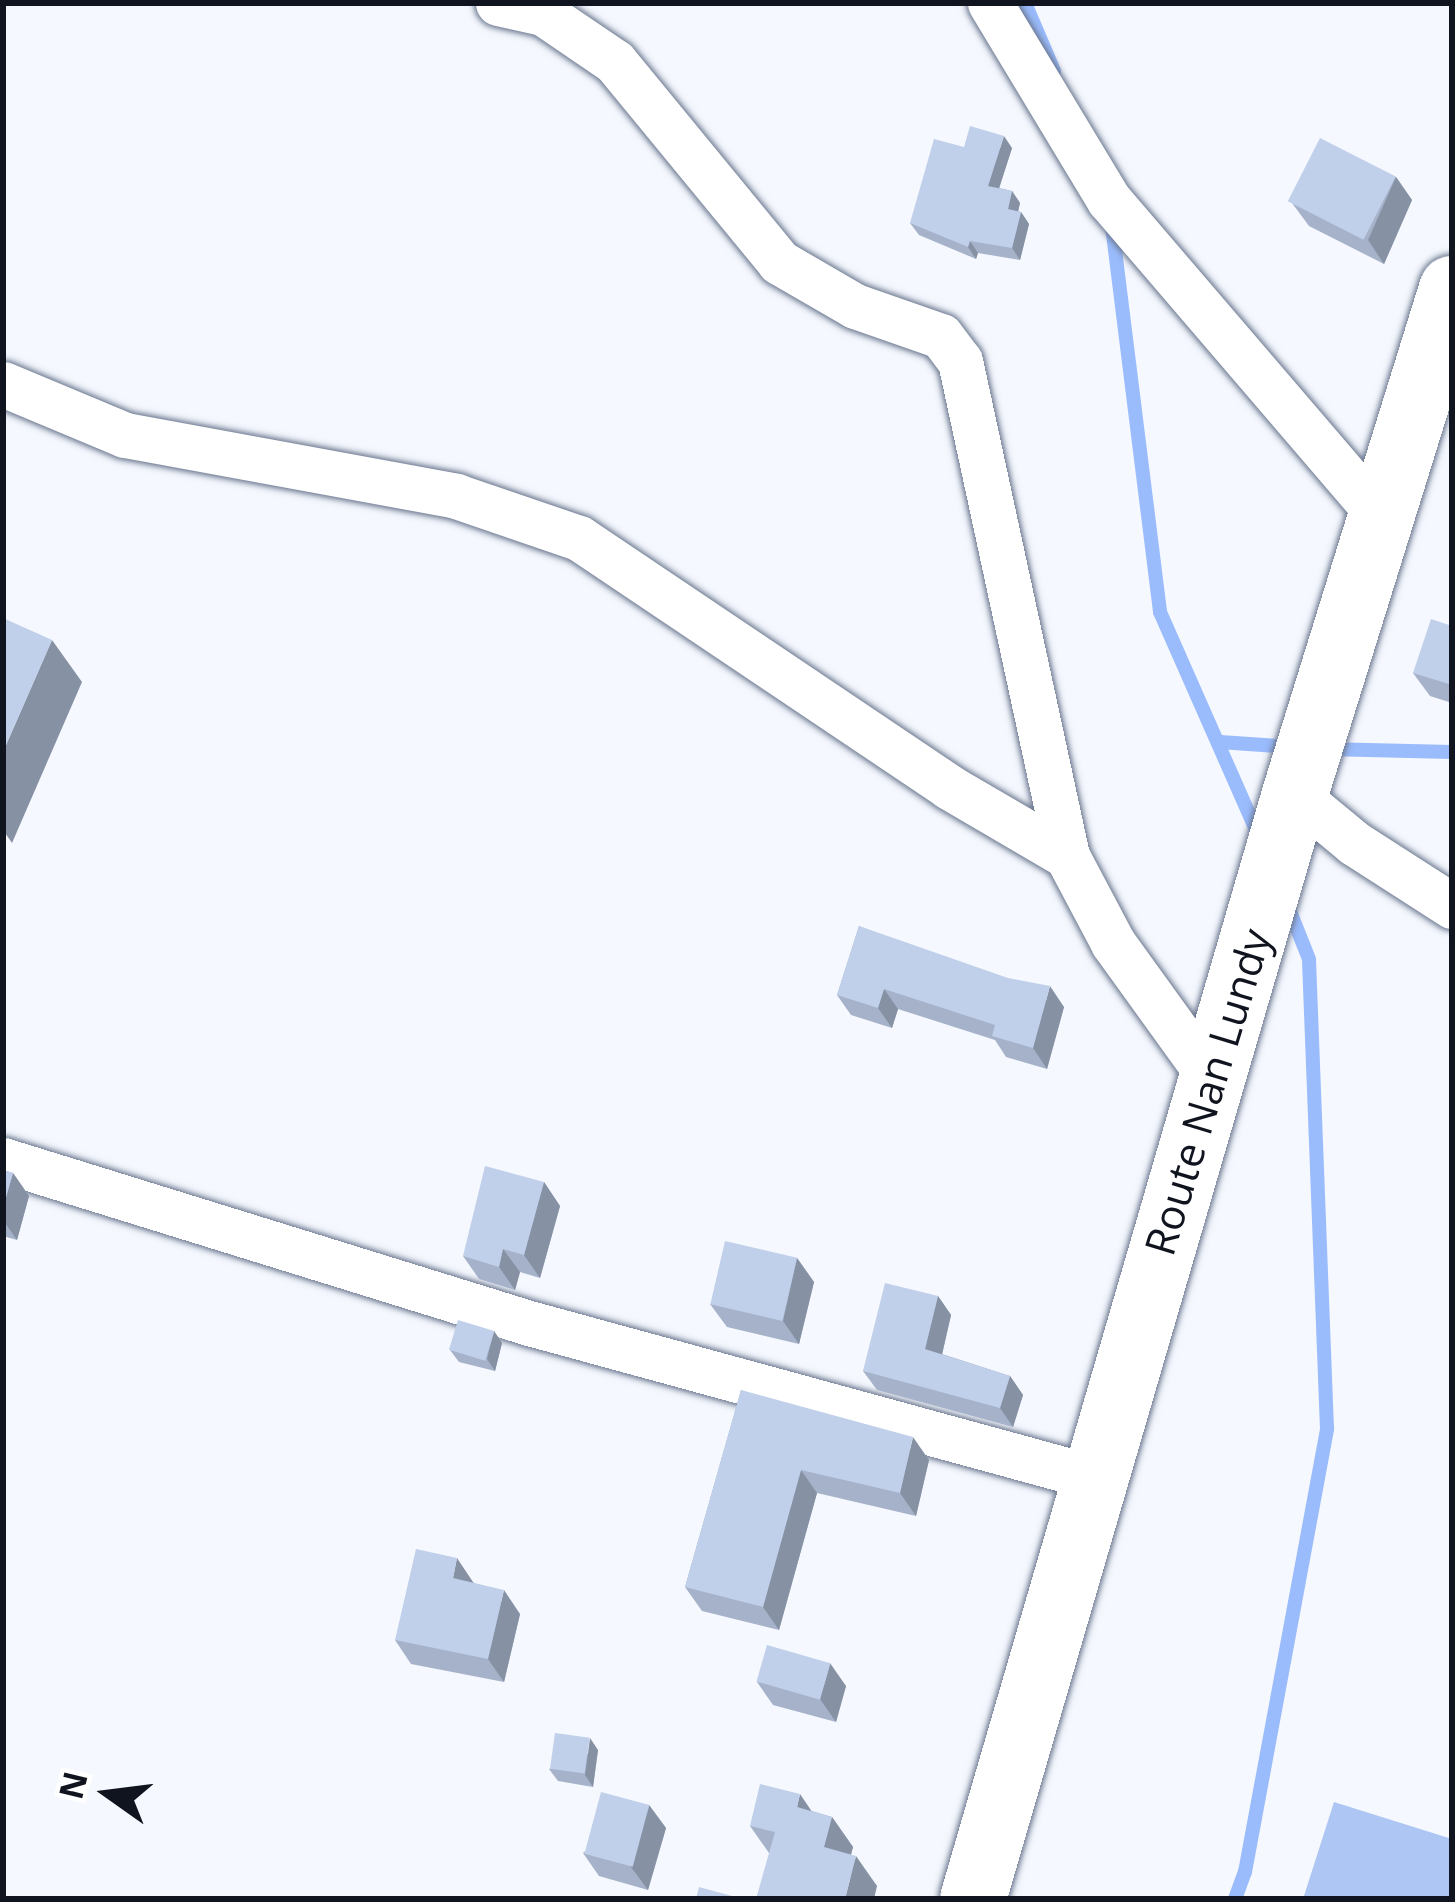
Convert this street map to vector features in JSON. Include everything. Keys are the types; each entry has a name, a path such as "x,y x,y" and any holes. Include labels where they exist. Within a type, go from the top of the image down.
{"main road":[{"name":"Route Nan Lundy","path":"974,1899 1092,1478 1380,516 1436,416 1452,289"}],"street":[{"path":"498,3 543,14 616,62 778,262 855,306 941,336 961,361 1067,856 1113,943 1211,1079"},
{"path":"990,3 1108,200 1380,516"},
{"path":"3,384 125,434 456,496 579,538 949,787 1067,856"},
{"path":"1295,794 1354,843 1452,906"},
{"path":"3,1160 529,1323 1092,1478"}],"shaded area":[{"path":"1334,1802 1452,1839 1452,1899 1303,1899"}],"building":[{"path":"970,126 1004,136 988,186 1012,191 1008,209 1021,212 1012,248 970,241 968,247 910,223 934,139 964,147"},
{"path":"1320,138 1396,177 1364,240 1288,201"},
{"path":"3,618 52,640 3,752"},
{"path":"1431,619 1452,626 1452,685 1413,673"},
{"path":"859,926 1008,978 1050,986 1033,1048 992,1036 995,1025 884,989 878,1008 837,995"},
{"path":"485,1166 544,1182 524,1255 503,1249 499,1267 463,1256"},
{"path":"3,1170 13,1173 3,1208"},
{"path":"725,1241 797,1258 782,1321 710,1304"},
{"path":"885,1283 938,1296 925,1349 1010,1376 1000,1408 863,1371"},
{"path":"458,1320 494,1331 485,1361 449,1350"},
{"path":"741,1390 913,1437 900,1493 801,1470 763,1607 685,1587"},
{"path":"416,1549 457,1558 453,1578 504,1590 488,1659 395,1640"},
{"path":"767,1645 830,1663 820,1700 757,1682"},
{"path":"555,1733 590,1738 585,1774 550,1769"},
{"path":"760,1784 800,1794 797,1807 832,1817 824,1847 856,1856 845,1899 756,1899 775,1832 750,1826"},
{"path":"601,1792 649,1805 633,1867 584,1854"},
{"path":"699,1887 743,1899 696,1899"}],"waterway":[{"path":"1025,3 1054,71"},
{"path":"1112,226 1160,612 1258,834"},
{"path":"1220,742 1291,747"},
{"path":"1325,749 1452,752"},
{"path":"1235,1899 1245,1872 1327,1429 1309,959 1287,904"}]}
